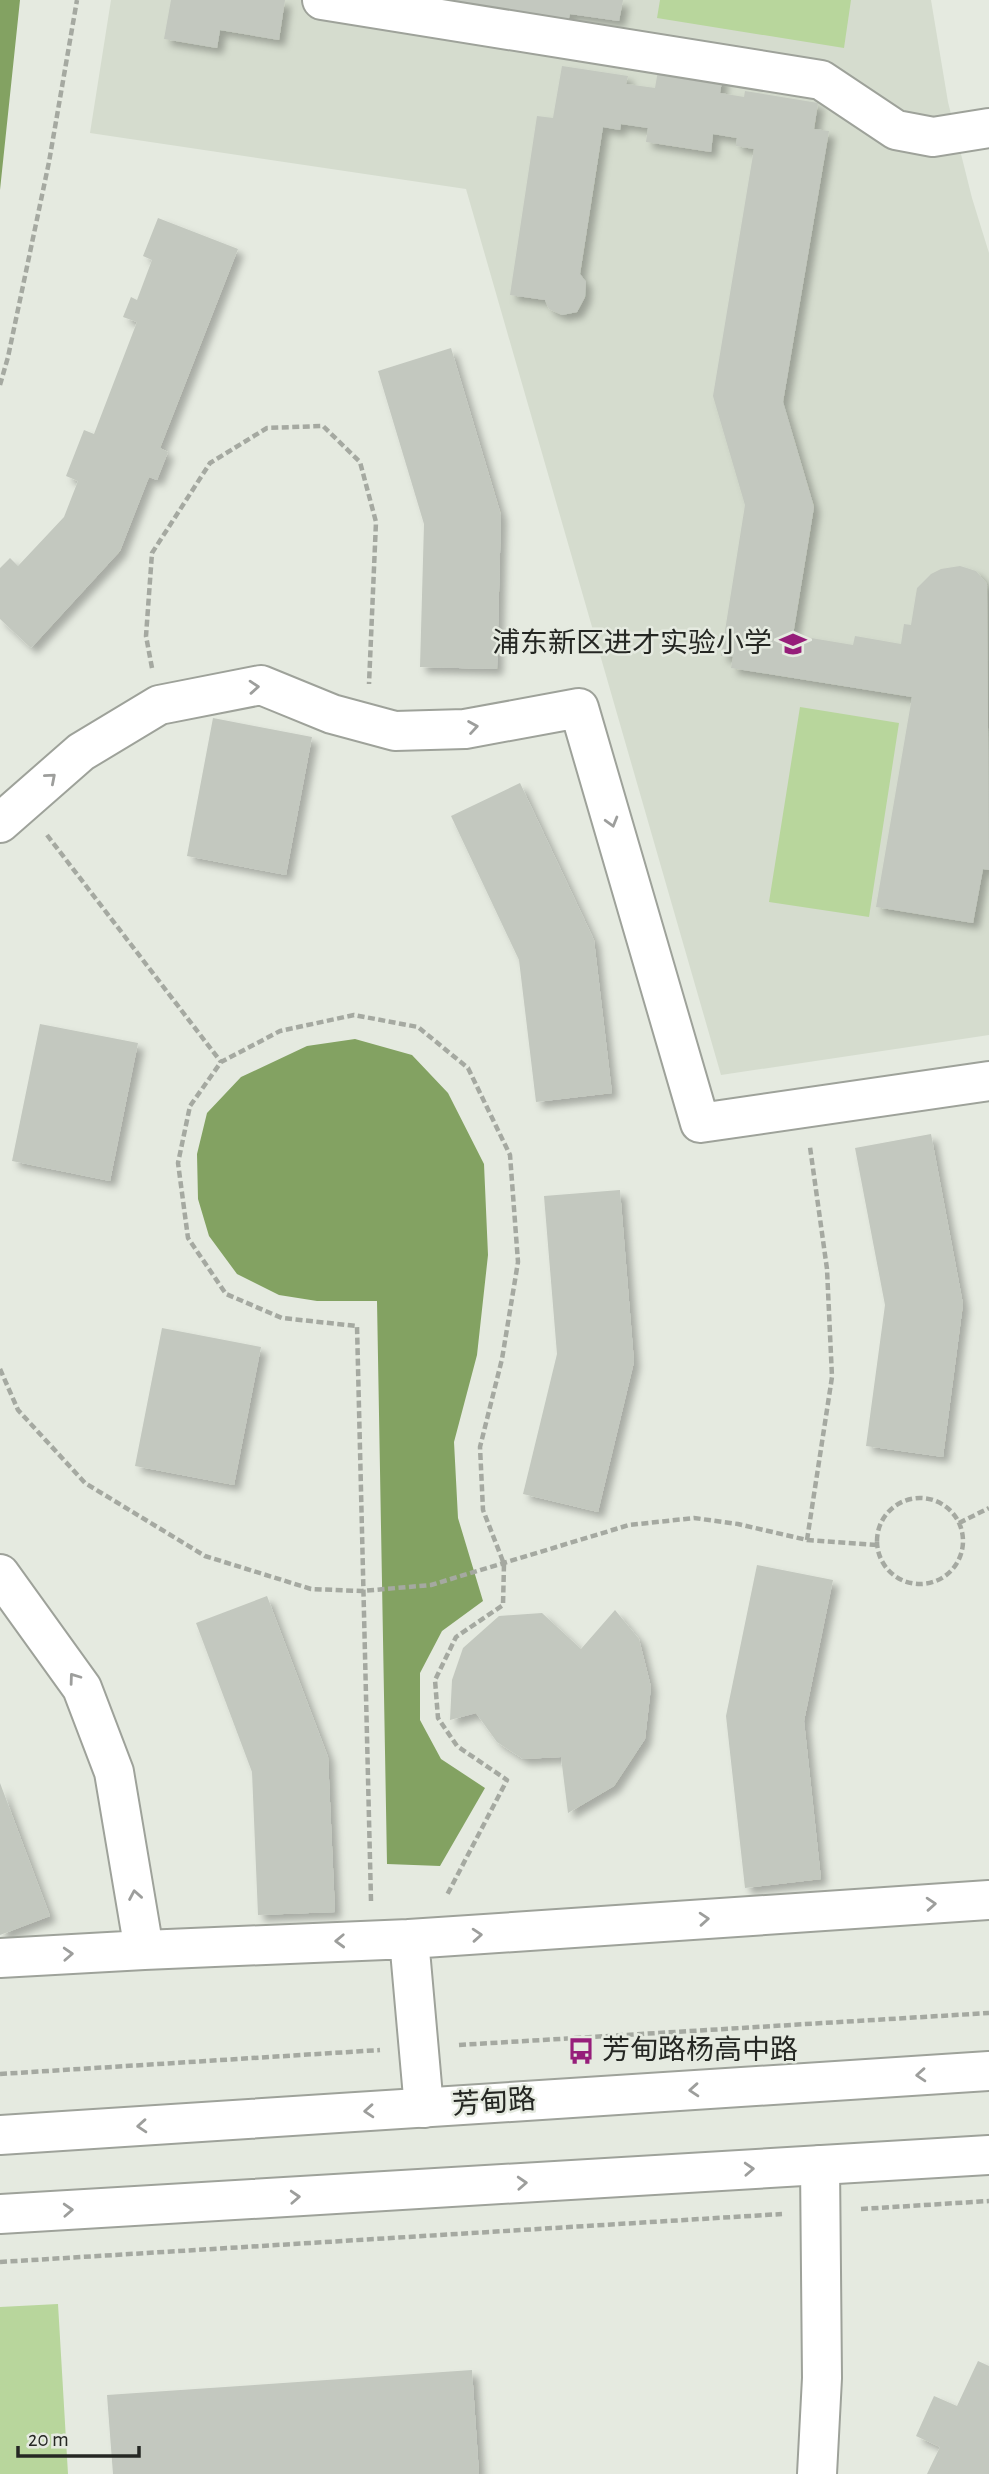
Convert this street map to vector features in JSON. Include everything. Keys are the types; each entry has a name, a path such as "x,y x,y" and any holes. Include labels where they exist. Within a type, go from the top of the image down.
{"main road":[{"path":"322,0 821,80 896,130 908,133 933,137 989,128"},
{"path":"11,813 81,752 159,705 261,685 332,714 395,731 465,729 579,708 700,1123 989,1081"},
{"path":"0,1574 82,1688 114,1772 144,1950"},
{"path":"0,1958 402,1939 989,1900"},
{"path":"402,1939 419,2048 424,2108"},
{"name":"芳甸路","path":"0,2135 989,2071"},
{"path":"0,2214 989,2155"},
{"path":"817,2474 822,2378 820,2165"}],"path":[{"path":"0,385 49,162 76,0"},
{"path":"159,705 146,636 152,553 210,463 267,428 323,426 360,462 376,522 367,723"},
{"path":"11,813 221,1062"},
{"path":"354,1015 418,1027 468,1068 510,1155 519,1262 502,1359 480,1447 482,1510 504,1564 503,1605 456,1637 435,1680 438,1718 457,1746 507,1780 402,1939 362,1591 357,1325 282,1318 226,1294 188,1238 178,1163 190,1106 221,1062 280,1031 354,1015"},
{"path":"804,1108 827,1269 832,1377 807,1540"},
{"path":"0,1369 18,1410 85,1483 205,1556 311,1589 362,1591 431,1585 629,1525 694,1518 738,1524 807,1540 877,1545"},
{"path":"924,1498 938,1502 950,1511 958,1523 962,1537 961,1551 948,1574 936,1581 910,1583 887,1569 880,1558 878,1530 885,1516 895,1506 924,1498"},
{"path":"958,1523 989,1507"},
{"path":"0,2074 989,2013"},
{"path":"0,2262 989,2201"}],"shaded area":[{"path":"0,0 20,0 0,190"},
{"name":"浦东新区进才实验小学","path":"111,0 931,0 948,102 989,253 989,1035 721,1075 466,189 90,133"},
{"path":"660,0 851,0 844,48 657,18"},
{"path":"800,707 899,723 869,917 769,902"},
{"path":"355,1039 412,1055 448,1093 484,1164 488,1255 477,1355 454,1442 458,1518 483,1601 442,1631 420,1673 420,1720 441,1759 485,1788 440,1866 387,1864 377,1301 317,1301 279,1295 237,1274 209,1236 198,1199 197,1154 207,1113 241,1077 307,1046"},
{"path":"58,2304 68,2474 0,2474 0,2307"}],"building":[{"path":"171,0 285,0 279,40 220,30 217,48 164,39"},
{"path":"442,0 623,0 619,21 570,14 568,22"},
{"path":"659,65 723,76 720,93 744,97 745,91 818,103 814,129 829,131 783,402 814,507 793,635 853,645 855,636 901,644 904,624 911,625 917,588 931,574 941,569 960,566 976,571 987,584 989,870 983,869 973,923 876,907 912,697 731,668 733,657 721,656 745,505 713,396 754,149 736,146 737,138 713,134 711,152 646,142 648,128 621,124 620,130 603,127 580,274 586,282 585,297 577,312 562,315 549,309 545,300 510,295 537,116 553,118 562,66 628,76 626,84 655,88"},
{"path":"158,218 238,249 160,448 168,452 157,480 149,477 120,551 31,648 0,619 0,568 10,558 18,566 64,517 78,481 66,476 84,430 94,434 137,322 123,317 131,297 137,300 152,260 143,256"},
{"path":"451,348 501,515 497,669 420,667 424,524 378,371"},
{"path":"213,718 312,737 286,875 187,856"},
{"path":"520,783 594,940 612,1093 536,1102 519,960 451,816"},
{"path":"40,1024 138,1043 110,1181 12,1161"},
{"path":"931,1134 963,1304 943,1457 866,1446 885,1305 855,1148"},
{"path":"620,1190 634,1362 598,1512 523,1494 557,1354 544,1196"},
{"path":"162,1328 261,1347 234,1485 135,1466"},
{"path":"757,1565 833,1580 804,1721 821,1879 745,1888 726,1716"},
{"path":"267,1596 328,1757 335,1912 258,1915 252,1772 196,1623"},
{"path":"615,1610 639,1639 651,1687 645,1739 614,1786 568,1813 561,1757 523,1759 497,1742 476,1713 450,1720 452,1680 463,1648 499,1616 542,1613 581,1649"},
{"path":"0,1783 50,1916 0,1935"},
{"path":"978,2361 989,2366 989,2474 927,2474 940,2447 916,2436 934,2396 957,2406"},
{"path":"472,2370 479,2474 113,2474 107,2395"}],"place":[{"name":"浦东新区进才实验小学","path":"793,644"},
{"name":"芳甸路杨高中路","path":"581,2051"}]}
